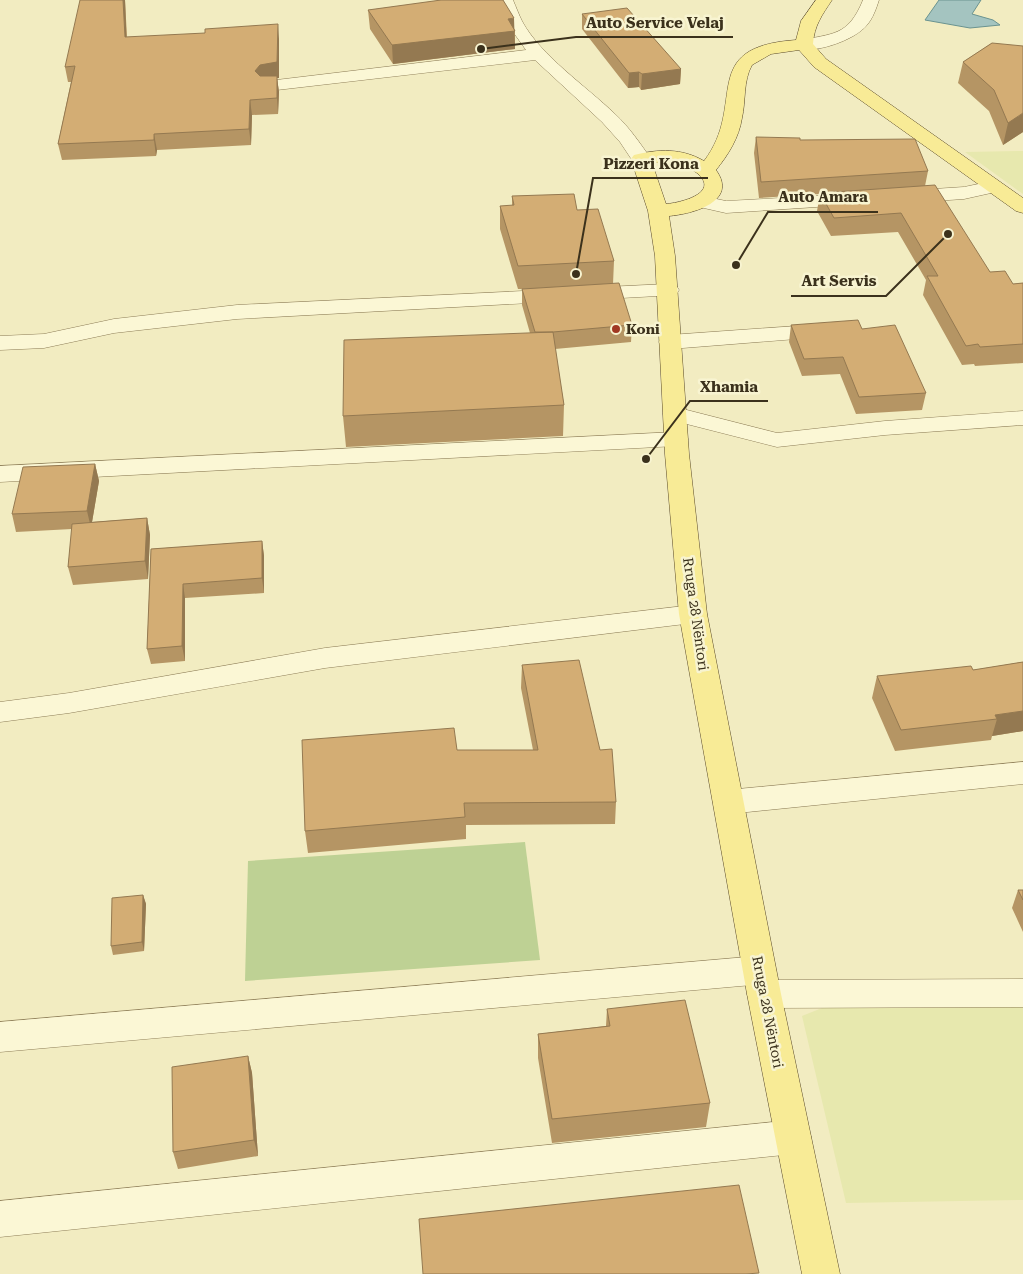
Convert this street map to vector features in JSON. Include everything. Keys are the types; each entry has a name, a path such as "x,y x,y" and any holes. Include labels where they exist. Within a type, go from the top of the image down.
{"main road":[{"path":"824,0 806,25 804,45 820,63 1023,207"},
{"path":"706,170 722,150 730,130 740,72 747,60 760,52 804,45"},
{"path":"642,159 676,157 706,146 730,130"},
{"path":"658,211 678,209 702,202 711,194 714,186 712,178 706,170 676,157"},
{"name":"Rruga 28 Nëntori","path":"642,159 658,211 668,290 676,439 693,614 762,982 821,1274"}],"street":[{"name":"Rruga 28 Nëntori","path":"505,0 509,15 540,54 616,125 633,143 642,159"},
{"path":"804,45 819,43 856,27 866,15 871,0"},
{"path":"268,86 540,54"},
{"path":"702,202 726,207 964,193 993,187"},
{"path":"0,343 44,341 114,326 237,312 668,290"},
{"path":"670,342 845,330"},
{"path":"675,414 776,440 885,428 1023,418"},
{"path":"0,474 676,439"},
{"path":"0,712 70,703 325,658 693,614"},
{"path":"728,802 1023,772"},
{"path":"0,1036 762,982 1023,993"},
{"path":"0,1219 793,1137"}],"green space":[{"path":"1023,151 1023,194 965,152"},
{"path":"525,842 540,960 245,981 248,861"},
{"path":"1023,1003 1023,1200 846,1203 802,1016 822,1008 852,1004"}],"water":[{"path":"939,0 981,0 972,14 993,20 1000,25 970,28 925,20"}],"building":[{"path":"80,0 123,0 125,37 205,33 205,29 278,24 277,62 260,65 255,71 260,76 277,76 277,98 250,100 249,129 154,134 154,140 58,144 75,66 65,67"},
{"path":"441,0 503,0 514,18 508,19 515,31 392,45 368,10"},
{"path":"627,8 681,69 642,74 639,72 629,73 582,14"},
{"path":"992,43 1023,46 1023,113 1008,123 994,90 963,62"},
{"path":"756,137 800,138 800,140 915,139 928,171 761,182"},
{"path":"935,185 990,272 1005,271 1013,284 1023,283 1023,344 980,347 978,344 966,346 927,276 938,276 901,213 834,218 820,193"},
{"path":"574,194 577,210 598,209 614,261 518,266 500,206 514,205 512,196"},
{"path":"619,283 632,325 535,332 522,289"},
{"path":"858,320 862,329 895,325 926,393 859,397 843,357 804,359 791,325"},
{"path":"553,332 564,405 343,416 344,340"},
{"path":"95,464 87,511 12,514 23,467"},
{"path":"147,518 145,561 68,567 72,524"},
{"path":"262,541 262,578 183,584 182,646 147,649 151,549"},
{"path":"579,660 600,750 612,749 616,802 464,803 465,817 305,831 302,740 454,728 457,750 538,750 522,665"},
{"path":"1023,662 1023,711 995,715 997,719 901,730 877,676 971,666 973,670"},
{"path":"1018,890 1023,890 1023,900"},
{"path":"143,895 142,942 111,946 112,898"},
{"path":"685,1000 710,1103 552,1119 538,1034 610,1026 607,1009"},
{"path":"248,1056 254,1140 173,1152 172,1067"},
{"path":"739,1185 759,1273 423,1274 419,1219"}],"place":[{"name":"Auto Service Velaj","path":"481,49"},
{"name":"Art Servis","path":"948,234"},
{"name":"Auto Amara","path":"736,265"},
{"name":"Pizzeri Kona","path":"576,274"},
{"name":"Koni","path":"616,329"},
{"name":"Xhamia","path":"646,459"}]}
